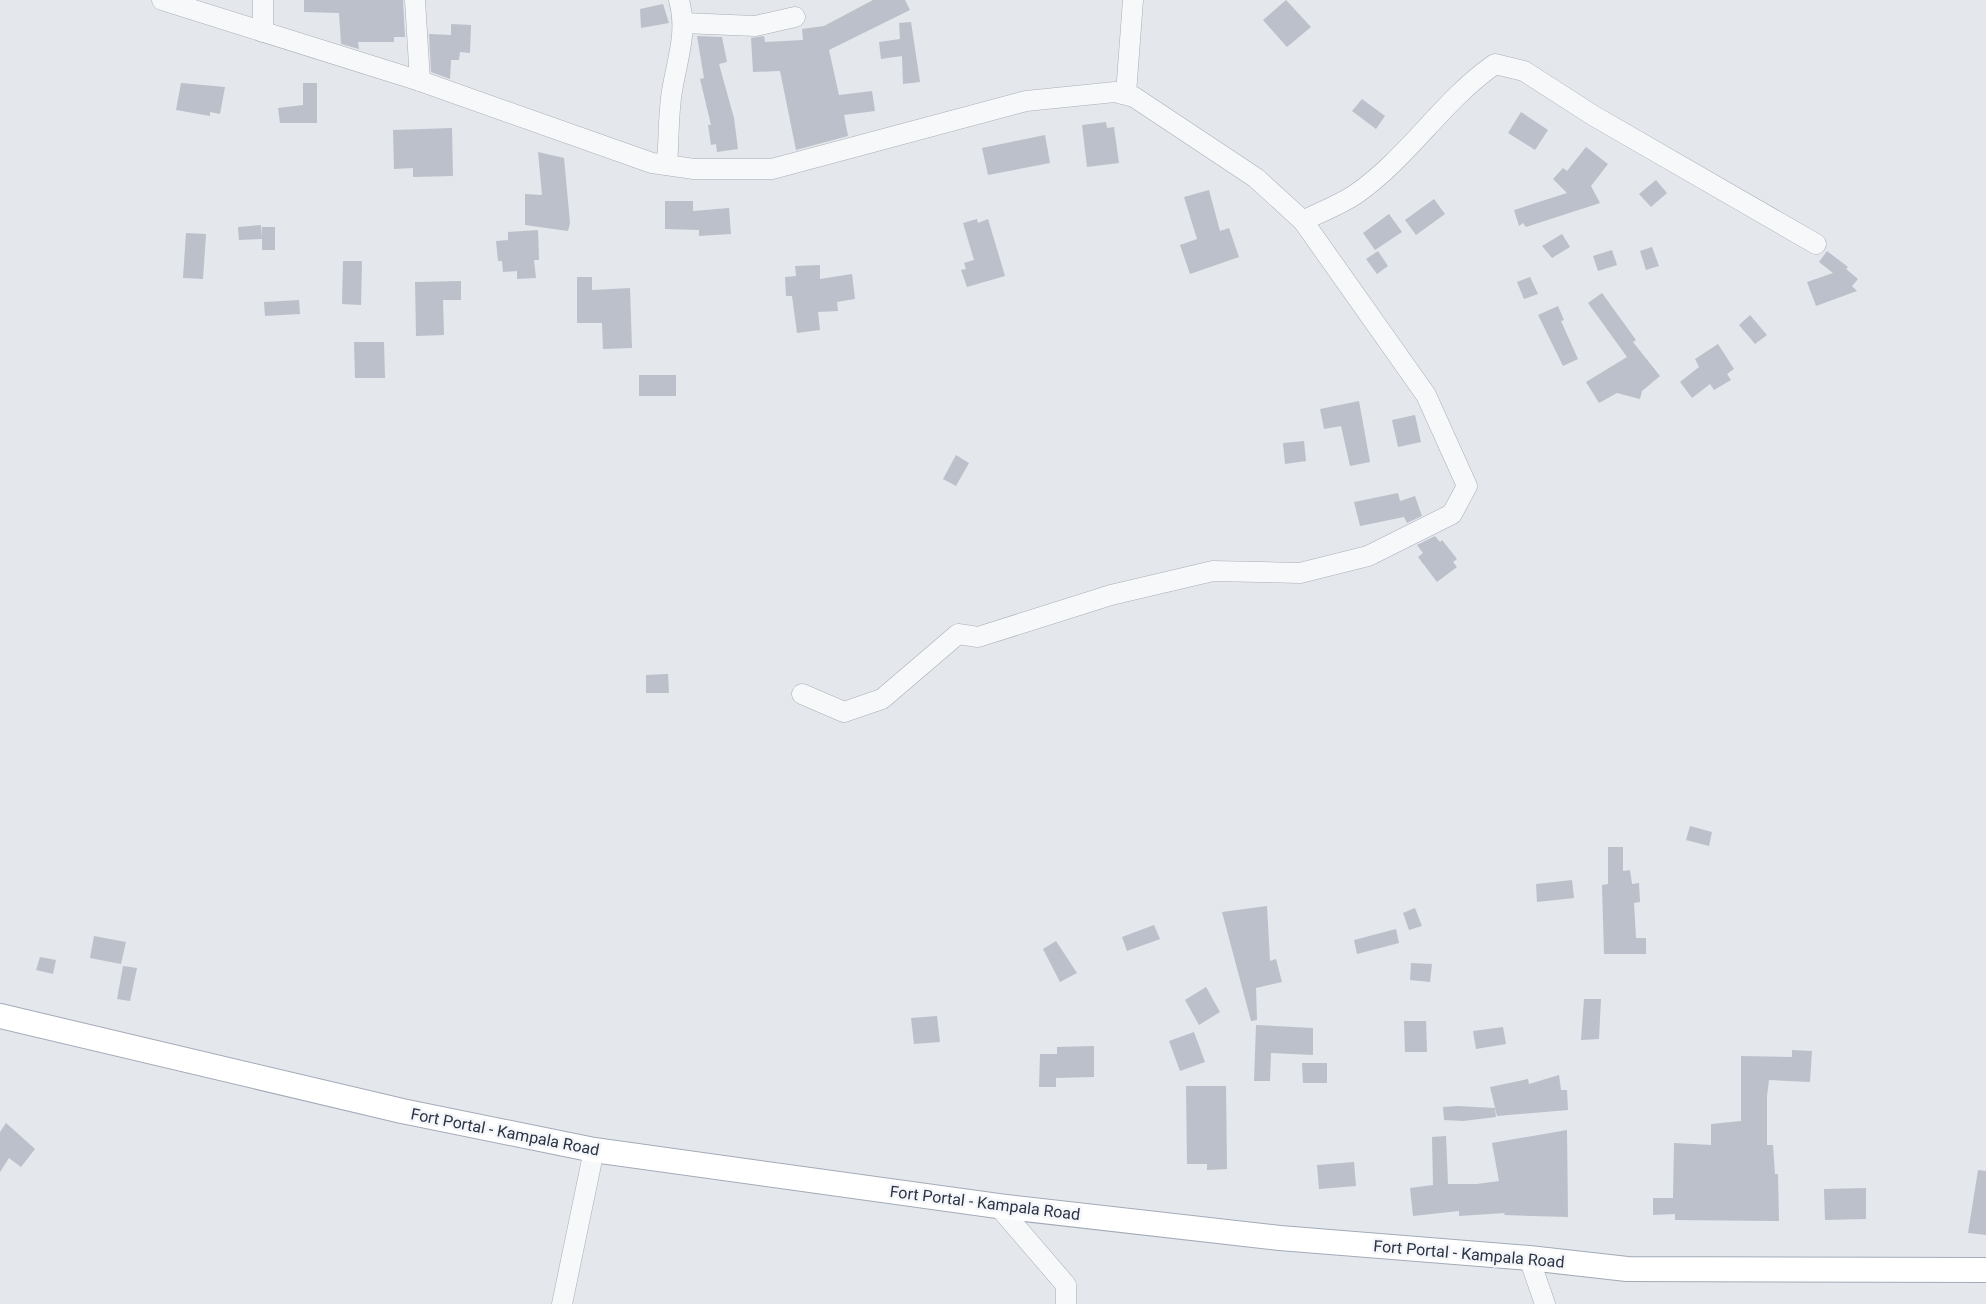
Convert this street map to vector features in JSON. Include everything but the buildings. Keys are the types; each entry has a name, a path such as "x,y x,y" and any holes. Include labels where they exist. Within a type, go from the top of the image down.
{"main road":[{"name":"Fort Portal - Kampala Road","path":"0,1016 402,1111 594,1150 998,1206 1280,1238 1528,1258 1627,1269 1986,1270"}],"street":[{"path":"162,0 420,81 652,163 694,169 772,169 1026,101 1076,95 1126,94 1256,178 1303,221 1426,395 1467,486 1452,514 1368,556 1300,573 1213,571 1111,595 978,637 958,634 882,699 844,712 802,694"},
{"path":"263,0 263,32"},
{"path":"415,0 420,81"},
{"path":"667,165 672,91 680,60 683,23 679,0"},
{"path":"1126,94 1133,0"},
{"path":"683,23 755,27 795,17"},
{"path":"1303,221 1356,194 1406,150 1475,78 1495,64 1524,71 1594,116 1816,244"},
{"path":"562,1304 594,1150"},
{"path":"998,1206 1066,1285 1066,1304"},
{"path":"1528,1258 1545,1304"}]}
